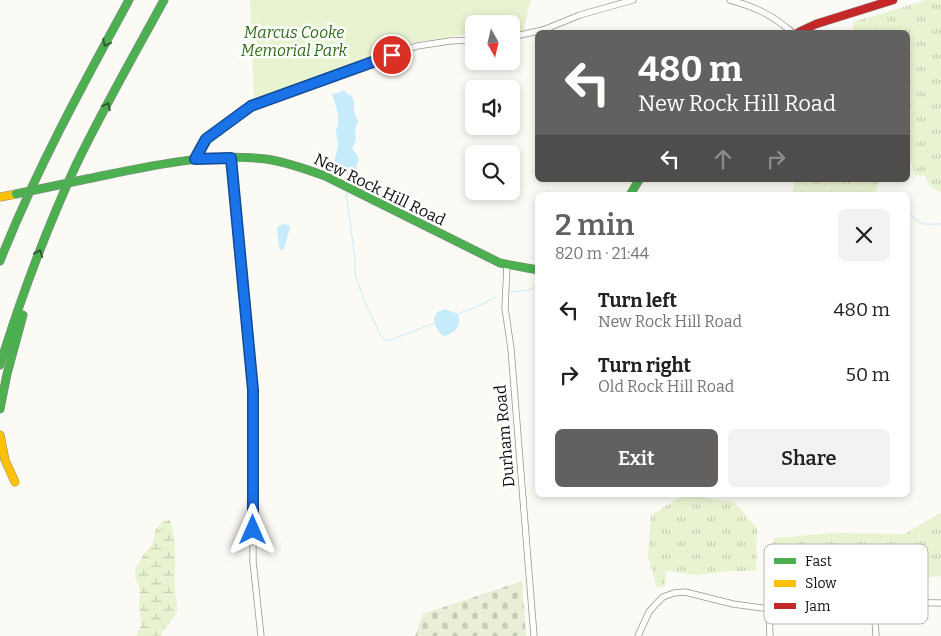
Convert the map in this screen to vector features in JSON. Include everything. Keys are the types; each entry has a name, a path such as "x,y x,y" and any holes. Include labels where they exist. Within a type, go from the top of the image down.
{"main road":[{"path":"0,261 25,200 47,155 129,0"},
{"path":"0,365 28,281 54,215 78,163 164,0"},
{"path":"802,30 879,2 893,0"},
{"name":"New Rock Hill Road","path":"0,197 195,159 231,158 279,161 314,171 506,265"},
{"path":"506,265 535,270"},
{"path":"0,408 11,357 27,301 28,281"},
{"path":"0,435 5,460 15,482"}],"street":[{"path":"543,30 580,15 633,0"},
{"path":"730,0 751,3 778,20 790,30"},
{"path":"520,35 535,32"},
{"path":"195,159 206,139 251,106 417,46 465,40"},
{"path":"231,158 253,390 253,562 261,636"},
{"name":"Durham Road","path":"506,265 505,308 511,349 534,636"},
{"path":"638,636 649,612 663,597 674,593 685,592 733,604 764,608"},
{"path":"928,603 941,603"}],"green space":[{"name":"Marcus Cooke Memorial Park","path":"250,0 531,0 523,31 520,31 520,15 465,15 465,34 413,43 254,102"},
{"path":"927,0 941,0 941,193 930,186 925,176 915,175 910,159 910,30 854,30 853,22"},
{"path":"795,182 878,182 876,192 793,192"},
{"path":"681,497 698,497 734,502 757,528 756,571 727,571 698,575 666,571 665,586 657,588 648,556 651,515"},
{"path":"941,513 941,576 928,577 928,544 773,544 774,538 832,533 905,534"},
{"path":"163,521 170,521 174,537 177,613 161,636 136,636 141,625 140,589 135,576 135,570 144,554 152,545 156,529"},
{"path":"522,581 526,636 415,636 423,614"}],"water":[{"path":"344,90 352,96 354,112 358,121 355,130 356,140 352,149 357,154 359,160 356,166 358,175 355,177 349,176 337,168 334,162 338,146 336,130 338,114 332,94"},
{"path":"284,224 289,225 290,228 284,248 281,250 277,229"},
{"path":"445,309 458,314 459,322 454,331 444,336 437,329 434,319 437,312"}],"waterway":[{"path":"346,192 355,258 355,275 367,307 381,336 385,340 390,340 435,323"},
{"path":"910,214 922,224 941,224"},
{"path":"511,292 535,287"},
{"path":"457,314 496,297"}],"traffic: fast":[{"path":"0,261 44,161 129,0"},
{"path":"0,365 35,264 65,189 97,123 164,0"},
{"path":"82,180 196,159 243,157 273,160 325,176 500,263 535,269"},
{"path":"16,194 82,180"},
{"path":"632,192 638,182"},
{"path":"0,409 7,374 23,315"}],"traffic: slow":[{"path":"0,197 16,194"},
{"path":"0,435 5,460 15,482"}],"traffic: jam":[{"path":"803,30 816,24 893,0"}],"route":[{"path":"253,530 253,390 231,158 195,159 206,139 251,106 392,55"}]}
